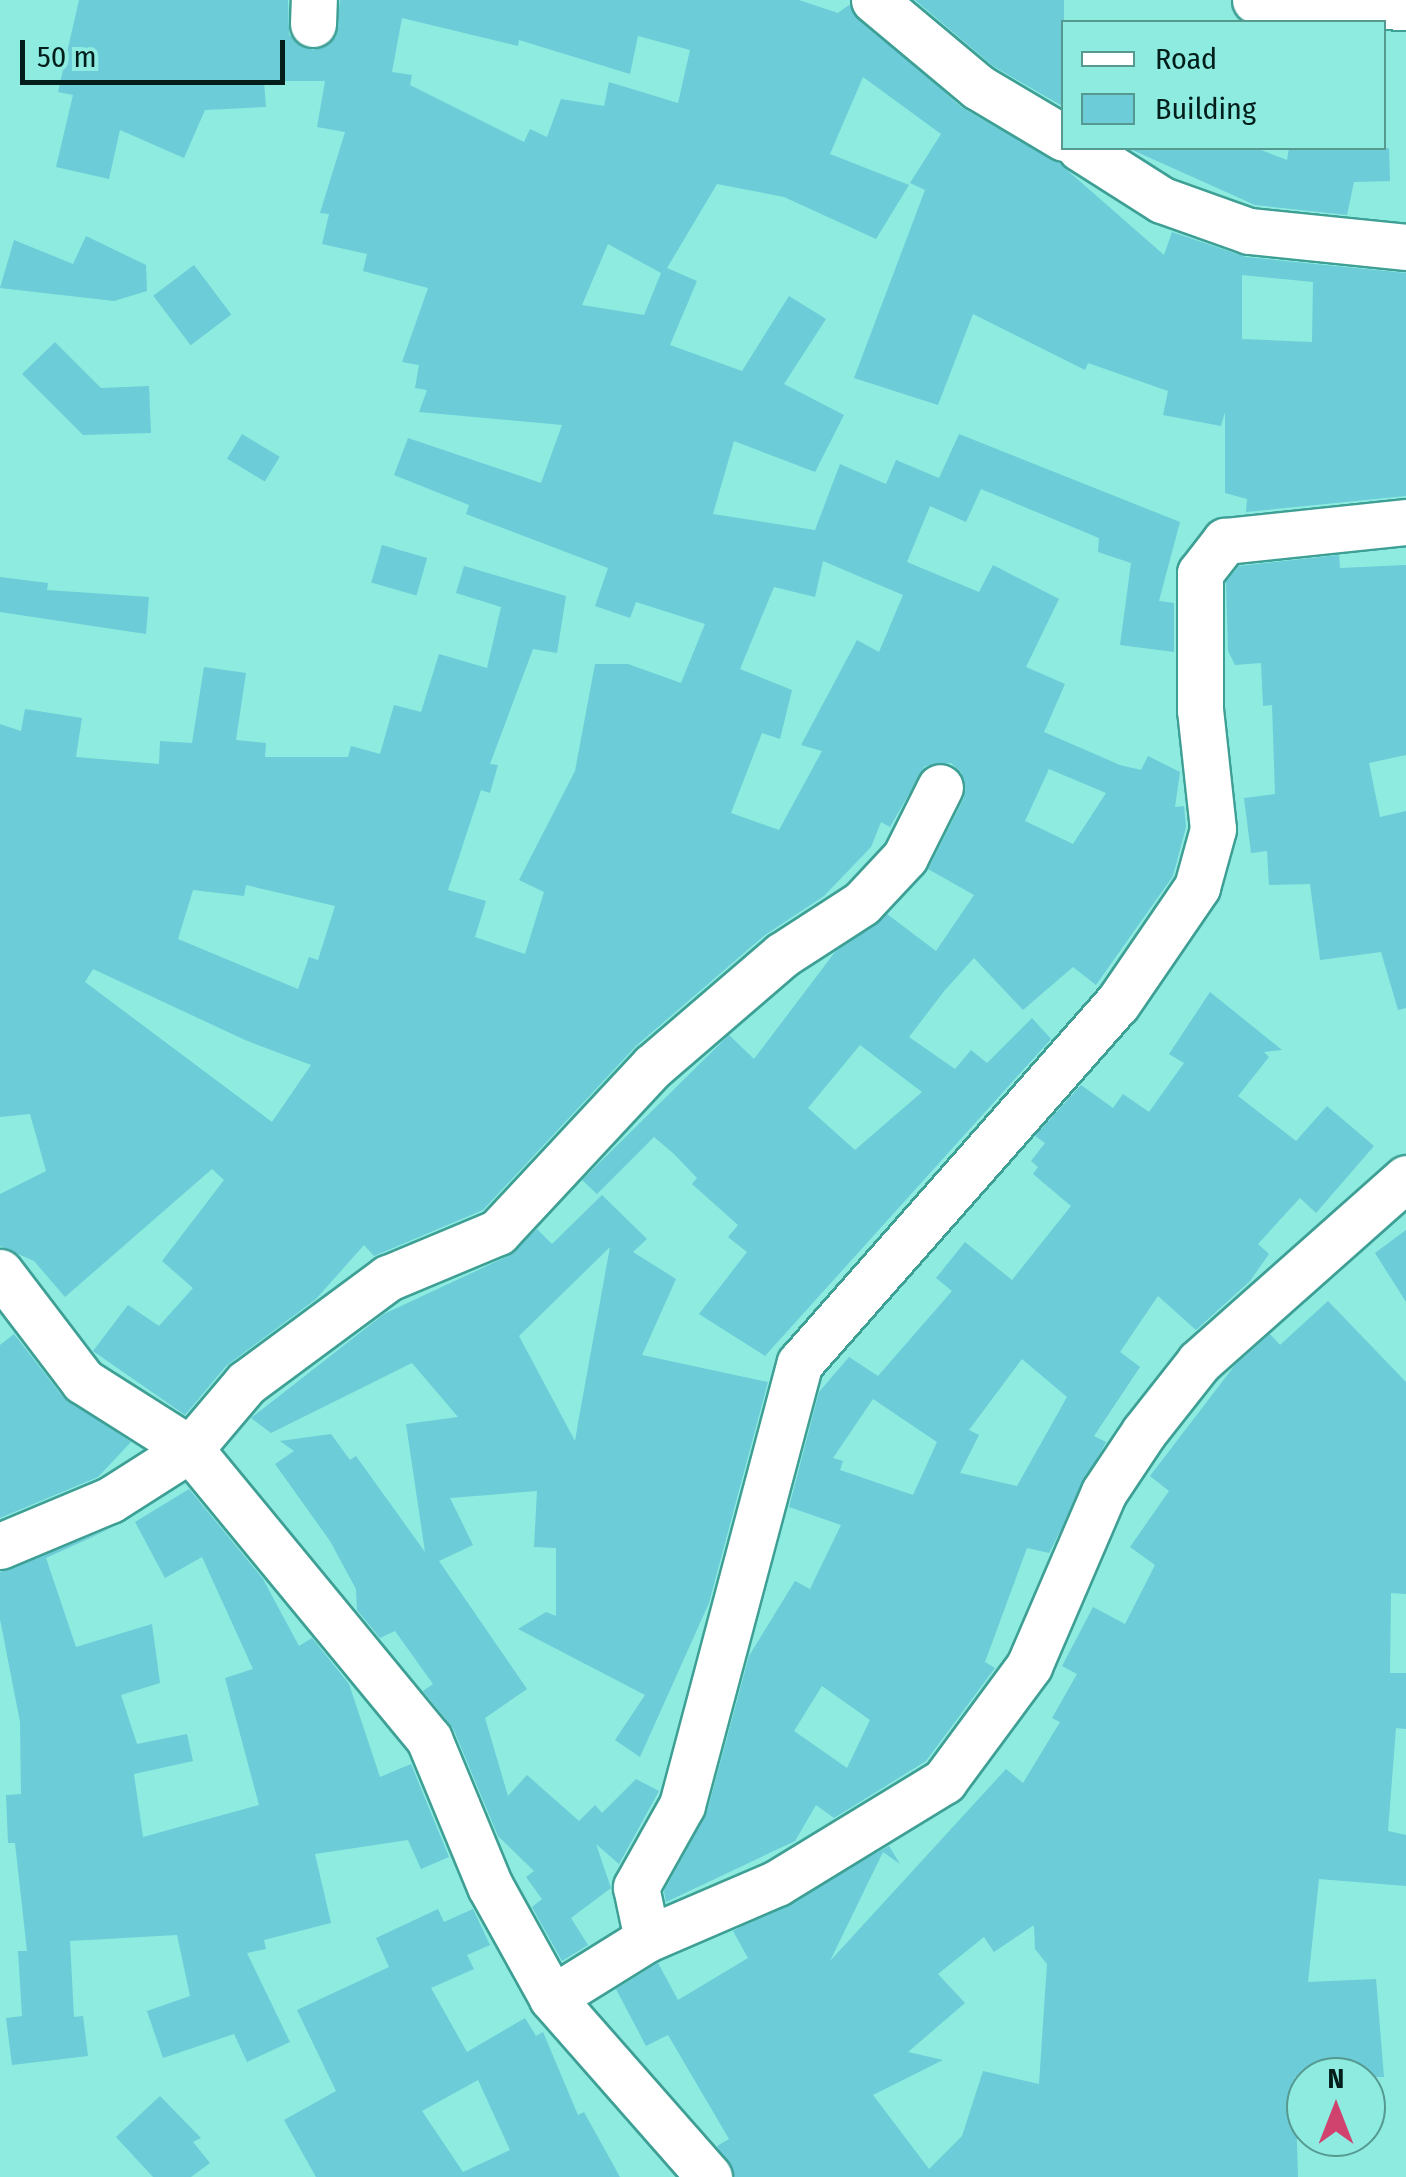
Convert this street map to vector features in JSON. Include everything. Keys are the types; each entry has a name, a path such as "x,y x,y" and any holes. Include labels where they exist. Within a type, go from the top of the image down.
{"street":[{"path":"874,0 978,87 1061,136"},
{"path":"1254,0 1406,7"},
{"path":"1083,150 1162,200 1250,232 1406,247"},
{"path":"647,1939 636,1887 682,1806 800,1363 1117,1004 1197,886 1213,829 1200,710 1200,573 1225,542 1406,522"},
{"path":"0,1546 93,1509 190,1449 246,1383 388,1278 498,1232 653,1066 782,955 862,903 905,857 940,786"},
{"path":"552,1998 647,1939 776,1883 944,1781 1029,1666 1104,1492 1144,1432 1198,1362 1406,1178"},
{"path":"0,1272 83,1381 190,1449 429,1739 490,1886 552,1998 708,2177"}],"building":[{"path":"79,0 288,0 289,35 313,50 336,37 340,0 799,0 838,13 849,5 961,107 1059,163 1164,255 1172,232 1246,257 1406,273 1406,496 1246,512 1247,499 1225,493 1225,412 1221,426 1163,415 1168,391 1088,363 1085,370 973,314 938,405 854,378 925,190 910,183 941,134 863,77 830,154 909,185 876,239 784,197 717,184 667,268 697,281 670,345 742,371 789,296 826,319 784,384 844,415 815,472 734,441 713,514 815,530 840,464 886,484 896,460 939,478 959,434 1180,522 1159,601 1174,603 1174,652 1120,645 1131,563 1098,552 1099,538 981,489 966,522 930,506 907,562 979,592 993,565 1059,599 1026,667 1065,684 1044,732 1120,765 1141,770 1148,756 1180,772 1175,807 1184,806 1186,827 1173,876 1096,985 1073,967 1023,1010 974,958 945,990 909,1037 955,1069 971,1050 987,1063 1032,1018 1051,1039 765,1356 699,1314 747,1252 728,1237 738,1225 692,1184 697,1178 674,1154 654,1137 597,1194 582,1180 729,1035 754,1059 835,952 887,914 936,951 974,895 928,869 964,798 962,773 951,763 925,766 890,827 881,822 871,847 824,896 765,935 636,1046 483,1210 374,1256 364,1245 316,1299 226,1366 185,1415 93,1351 128,1305 159,1326 193,1288 162,1261 224,1180 212,1169 65,1297 34,1261 0,1246 0,1194 46,1171 30,1114 0,1117 0,724 21,731 25,709 82,718 76,757 159,764 160,741 192,743 204,667 246,673 236,740 266,743 265,757 348,757 351,746 380,754 394,705 421,712 439,654 487,668 501,607 456,593 464,566 566,596 557,653 533,649 490,764 498,765 490,793 481,790 448,890 486,901 475,937 525,954 544,892 519,880 575,771 595,664 628,664 681,683 705,624 636,602 630,618 595,606 608,568 466,514 469,505 394,475 408,438 541,483 562,425 419,412 427,390 415,388 419,365 402,362 428,288 363,271 367,254 322,244 329,214 320,213 345,132 317,127 325,81 264,81 266,107 205,110 184,158 120,130 109,179 56,167 73,95 58,92","holes":["402,18 518,46 519,40 630,74 638,36 690,50 678,103 609,82 604,106 561,99 547,137 530,129 524,142 410,85 412,75 392,72","608,244 661,273 644,315 582,305","1242,275 1313,282 1312,342 1242,339","823,561 903,595 879,652 857,640 801,745 822,751 779,830 731,813 762,733 780,739 792,690 740,669 774,587 815,597","1049,769 1106,793 1073,844 1025,821","246,885 335,906 318,960 309,957 298,989 178,939 193,890 244,896","93,969 245,1040 311,1065 272,1122 85,982","860,1045 922,1092 855,1150 808,1108"]},
{"path":"915,0 1064,0 1061,105 993,66"},
{"path":"1389,148 1390,181 1354,182 1347,215 1255,205 1132,150 1261,150 1287,160 1289,150"},
{"path":"86,236 146,265 147,291 114,301 0,288 14,240 73,264"},
{"path":"194,265 231,315 191,345 153,296"},
{"path":"55,342 101,388 149,386 151,433 83,435 22,374"},
{"path":"242,434 280,457 265,482 227,459"},
{"path":"382,545 427,558 416,595 371,582"},
{"path":"1339,555 1340,568 1406,565 1406,755 1369,763 1380,817 1406,811 1406,1008 1398,1010 1381,952 1320,960 1310,884 1269,885 1267,851 1251,853 1244,798 1275,794 1272,705 1263,706 1261,663 1235,665 1228,651 1226,582 1239,566"},
{"path":"0,577 48,583 47,590 149,597 146,634 0,612"},
{"path":"1210,992 1282,1050 1264,1052 1269,1057 1238,1096 1296,1141 1327,1106 1374,1146 1316,1213 1300,1198 1258,1244 1269,1254 1250,1281 1196,1330 1158,1296 1120,1352 1140,1367 1094,1436 1106,1442 1049,1553 1027,1548 985,1662 995,1668 926,1761 834,1818 816,1805 795,1841 666,1902 664,1891 707,1812 749,1656 795,1581 810,1589 841,1525 789,1507 819,1392 849,1357 878,1376 952,1291 936,1278 965,1242 1012,1280 1071,1206 1033,1174 1038,1167 1031,1161 1045,1143 1035,1136 1081,1085 1113,1108 1123,1094 1149,1112 1184,1063 1169,1054","holes":["1022,1359 1067,1397 1017,1486 960,1473 979,1435 969,1430","873,1399 937,1442 913,1495 840,1470 843,1461 833,1458","822,1686 870,1720 847,1768 794,1731"]},
{"path":"602,1195 647,1239 633,1252 676,1279 642,1355 768,1382 709,1603 640,1757 615,1740 645,1695 518,1629 546,1612 556,1616 556,1548 534,1547 537,1491 450,1498 473,1545 439,1561 527,1689 485,1718 508,1796 527,1775 579,1821 595,1805 602,1813 636,1779 659,1791 619,1864 596,1844 611,1888 571,1918 588,1945 562,1961 532,1907 542,1899 526,1877 534,1871 498,1836 453,1728 423,1691 433,1684 395,1631 380,1638 357,1610 356,1589 330,1541 275,1464 294,1451 280,1441 331,1434 350,1460 356,1456 425,1552 406,1424 458,1417 412,1363 271,1433 251,1418 384,1314 508,1256 537,1229 552,1244","holes":["610,1247 575,1441 519,1336"]},
{"path":"1406,1230 1406,1302 1375,1253"},
{"path":"1328,1301 1406,1382 1406,1594 1391,1593 1390,1673 1406,1673 1406,1729 1396,1728 1388,1831 1406,1835 1406,1886 1319,1879 1308,1982 1376,1979 1382,2057 1286,2057 1286,2157 1297,2157 1298,2177 735,2177 717,2146 729,2139 668,2035 646,2046 616,1989 658,1963 678,2000 748,1958 733,1931 889,1846 900,1864 883,1852 830,1961 1006,1769 1023,1783 1060,1722 1052,1718 1077,1674 1062,1666 1093,1607 1125,1624 1155,1565 1130,1547 1169,1491 1150,1476 1235,1365 1270,1334 1280,1345","holes":["1034,1925 1035,1949 1047,1964 1039,2084 983,2071 962,2136 929,2169 873,2095 943,2060 908,2052 965,2003 938,1974 984,1937 994,1952"]},
{"path":"14,1334 63,1397 131,1442 98,1477 0,1518 0,1345"},
{"path":"189,1489 263,1579 299,1646 312,1638 349,1684 380,1777 411,1764 449,1857 421,1869 408,1840 315,1854 331,1923 264,1940 266,1949 247,1953 290,2042 247,2062 234,2034 163,2058 147,2011 190,1996 177,1935 70,1941 74,2017 83,2016 88,2056 12,2065 6,2018 22,2016 18,1951 27,1951 15,1843 8,1843 6,1795 21,1794 20,1722 0,1619 0,1572 112,1528 46,1558 76,1647 152,1624 160,1683 121,1695 137,1744 187,1734 193,1761 134,1774 143,1837 259,1805 225,1678 253,1669 202,1557 165,1578 135,1522"},
{"path":"438,1909 444,1922 473,1909 490,1945 467,1955 474,1969 431,1988 467,2052 525,2018 536,2036 543,2032 578,2115 584,2112 620,2177 316,2177 284,2120 336,2091 297,2010 389,1967 376,1938","holes":["478,2080 510,2150 463,2172 422,2111"]},
{"path":"160,2096 201,2138 193,2142 210,2163 191,2177 153,2177 116,2137"}]}
